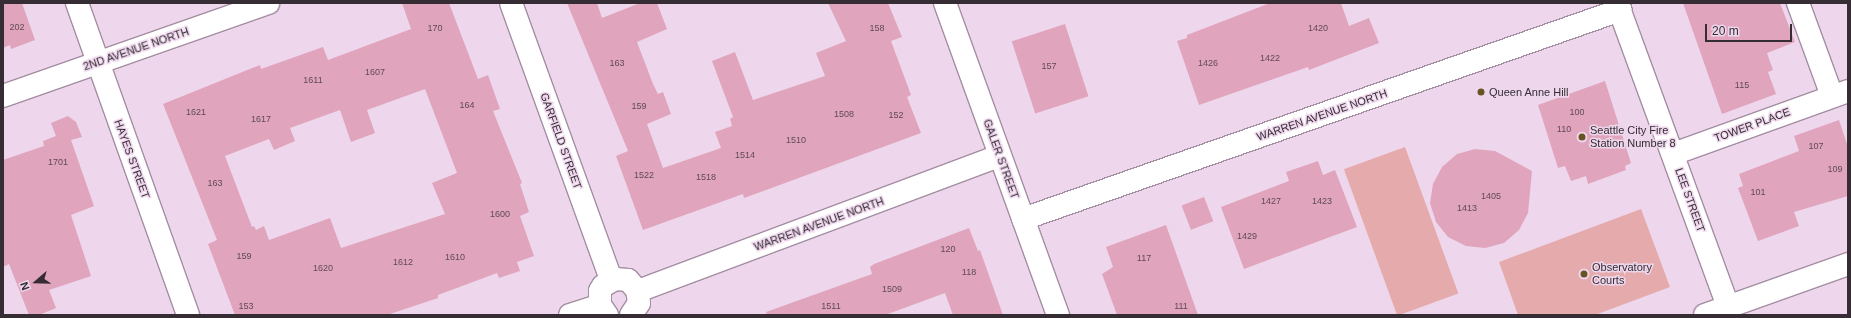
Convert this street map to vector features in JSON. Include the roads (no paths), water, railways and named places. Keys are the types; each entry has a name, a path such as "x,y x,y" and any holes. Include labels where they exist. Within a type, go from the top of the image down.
{"street":[{"name":"HAYES STREET","path":"77,3 188,315"},
{"name":"2ND AVENUE NORTH","path":"3,96 268,3"},
{"name":"GARFIELD STREET","path":"511,3 611,280"},
{"name":"GALER STREET","path":"945,3 1058,315"},
{"name":"TOWER PLACE","path":"1673,154 1840,94 1798,3"},
{"name":"WARREN AVENUE NORTH","path":"1023,219 1619,7"},
{"name":"LEE STREET","path":"1619,7 1728,307"},
{"name":"WARREN AVENUE NORTH","path":"638,291 1000,156"},
{"path":"1705,315 1848,264"},
{"path":"570,315 603,310 600,291 611,280 628,280 638,291 638,303 631,315"}],"place":[{"name":"Queen Anne Hill","path":"1481,92"},
{"name":"Seattle City Fire Station Number 8","path":"1582,137"},
{"name":"Observatory Courts","path":"1584,274"}]}
